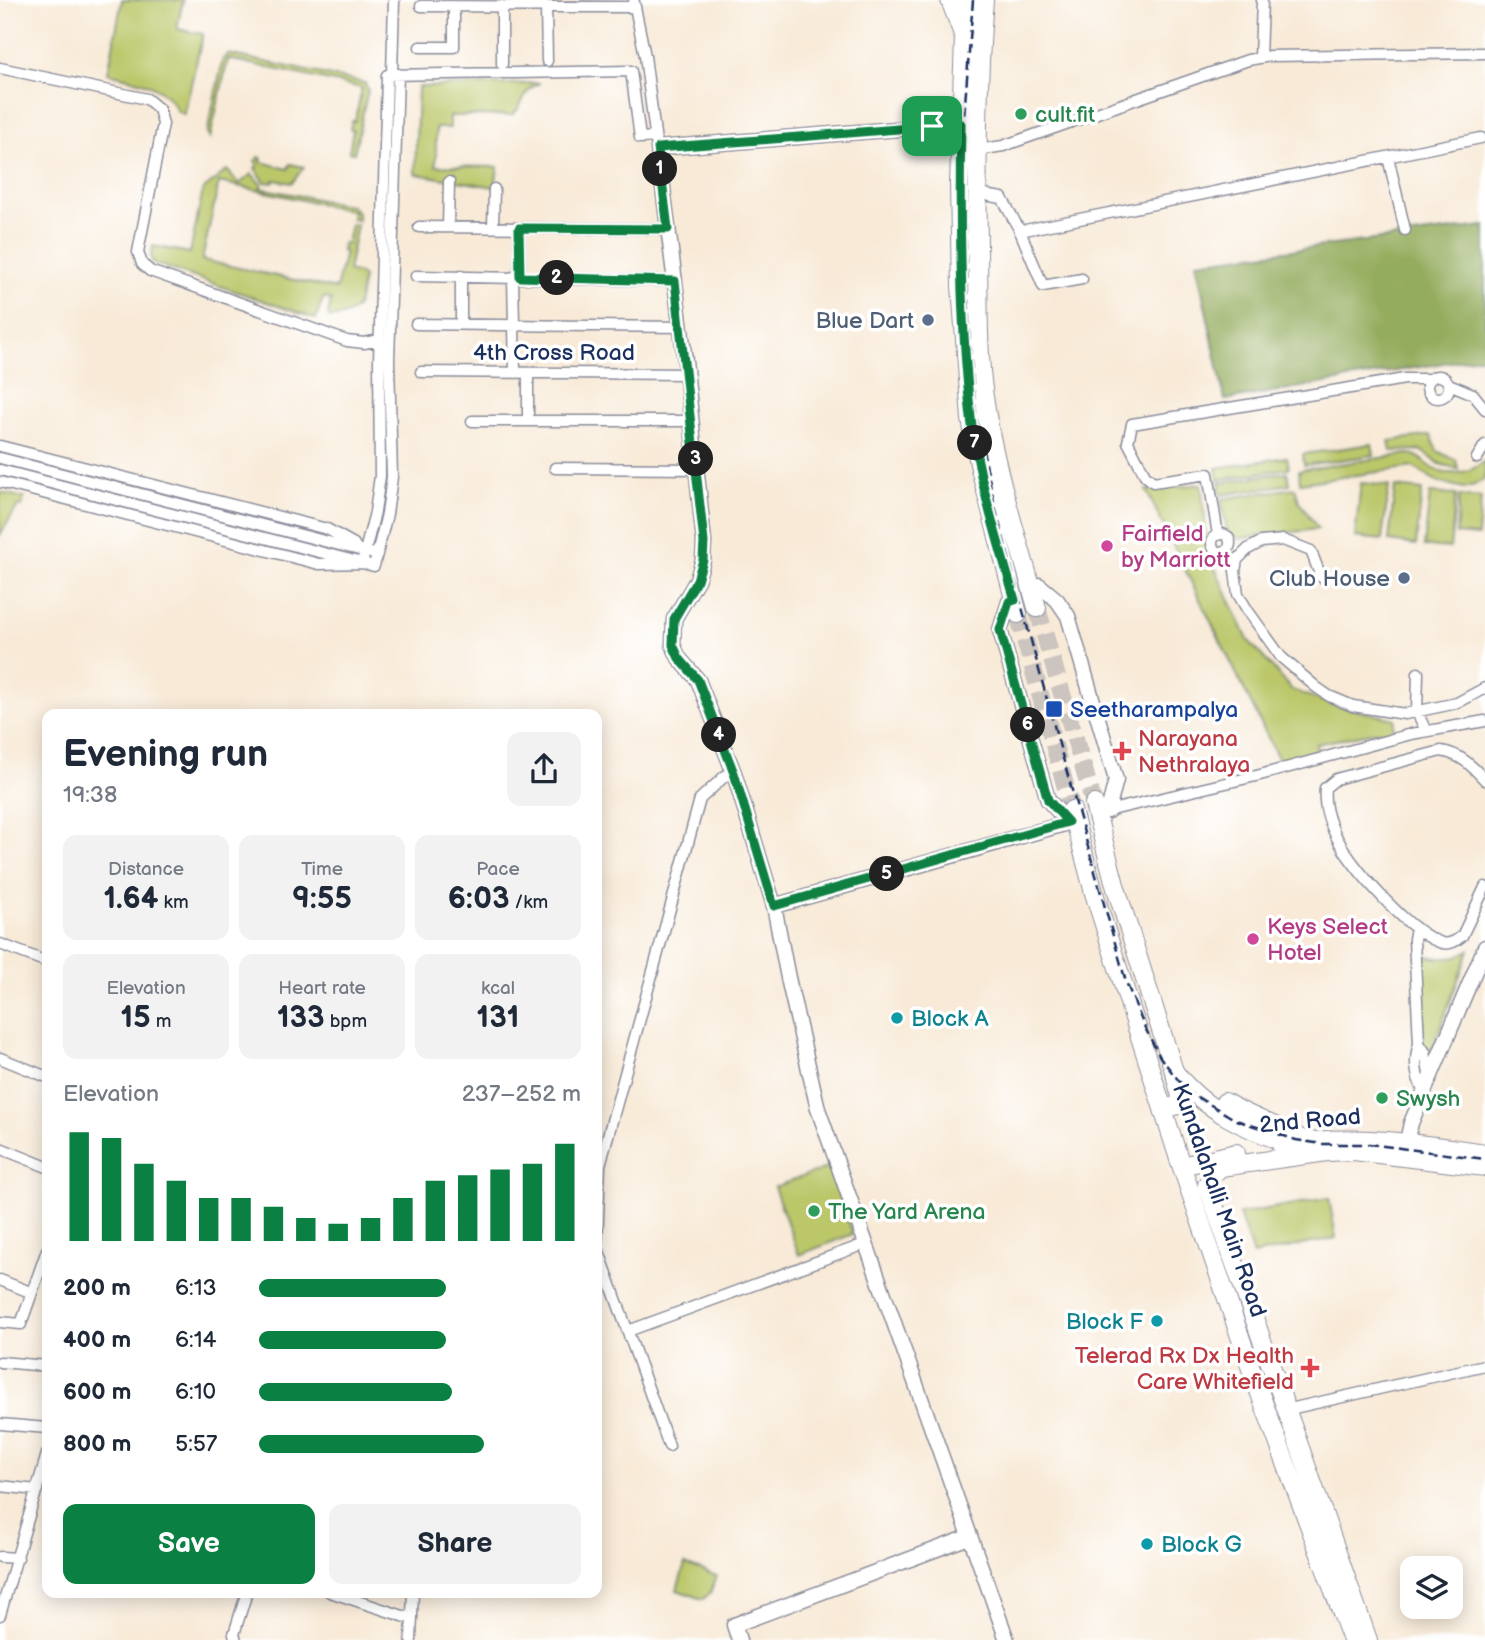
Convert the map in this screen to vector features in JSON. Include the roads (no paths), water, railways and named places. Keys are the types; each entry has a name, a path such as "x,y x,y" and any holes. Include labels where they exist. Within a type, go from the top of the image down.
{"main road":[{"path":"950,0 972,38"},
{"path":"966,0 972,38 978,150 979,323 984,395 995,454 1037,608"},
{"path":"984,0 972,38 961,124 961,286 971,419 982,477 1017,607"},
{"name":"Kundalahalli Main Road","path":"1100,810 1115,885 1183,1104 1163,1109"},
{"name":"Kundalahalli Main Road","path":"1072,818 1163,1109 1251,1370 1368,1640"},
{"path":"1172,1064 1194,1094 1240,1125 1298,1143"},
{"name":"2nd Road","path":"1182,1166 1215,1157 1344,1138 1407,1142 1485,1153"},
{"name":"2nd Road","path":"1207,1185 1211,1176 1221,1167 1328,1152 1354,1151 1485,1167"},
{"name":"Kundalahalli Main Road","path":"1207,1185 1285,1410 1300,1479 1352,1640"}],"street":[{"path":"368,556 387,514 392,477 389,361 394,0"},
{"path":"1260,58 1262,0"},
{"path":"421,6 634,3 645,56 681,327 704,542 703,560 697,580 674,619 672,636 679,658 698,680 734,773 774,906 818,1109 1007,1640"},
{"path":"502,64 508,4"},
{"path":"420,47 454,47 454,6"},
{"path":"546,6 547,61"},
{"path":"978,150 1003,146 1220,69 1260,58 1370,53 1485,53"},
{"path":"0,68 147,99 159,109 163,124 138,252 142,264 150,271 347,341 364,343 380,340"},
{"path":"393,74 631,71 640,138 657,143 961,124"},
{"path":"368,556 380,476 380,340 393,74"},
{"path":"1020,231 1481,138"},
{"path":"1388,157 1405,230"},
{"path":"448,227 449,182"},
{"path":"493,227 494,189"},
{"path":"978,190 1002,198 1020,231 1043,286 1082,279"},
{"path":"419,227 668,229"},
{"path":"515,373 514,325 519,228"},
{"path":"416,276 675,281"},
{"path":"461,276 461,324"},
{"path":"416,324 681,327"},
{"name":"4th Cross Road","path":"421,372 687,374"},
{"path":"528,373 528,421"},
{"path":"1236,567 1226,550 1219,552 1212,547 1213,538 1218,535 1208,474 1153,482 1145,475 1128,442 1132,424 1405,379 1430,379 1439,375 1446,378 1449,384 1447,394 1441,398 1434,397 1427,389 1430,379"},
{"path":"1449,384 1473,394 1485,409"},
{"path":"472,421 692,421"},
{"path":"1477,458 1485,445"},
{"path":"0,446 327,529 368,556"},
{"path":"0,458 317,545"},
{"path":"555,468 697,469"},
{"path":"0,470 368,556"},
{"path":"0,482 319,564 368,556"},
{"path":"1321,577 1311,551 1283,540 1261,542 1248,549 1237,560 1238,594 1281,657 1329,696 1353,706 1405,714 1457,703 1485,688"},
{"path":"1032,587 1040,585 1057,600 1068,616 1116,780 1100,810"},
{"path":"1017,607 1009,602 1000,630 1048,800 1072,818"},
{"path":"1418,673 1418,712 1426,731"},
{"path":"1405,714 1408,735 1420,755"},
{"path":"1100,810 1260,775 1408,735 1485,721"},
{"path":"1485,780 1455,753 1441,751 1336,779 1325,788 1324,801 1341,844 1362,873 1416,928 1444,944 1455,942 1462,936 1485,887"},
{"path":"602,1158 700,799 725,776 734,773"},
{"path":"774,906 1072,818"},
{"path":"1416,928 1414,939 1419,1043 1416,1051 1417,1076 1427,1085"},
{"path":"0,943 42,960"},
{"path":"1407,1142 1411,1123 1484,954"},
{"path":"0,1058 42,1075"},
{"path":"0,1147 42,1165"},
{"path":"628,1331 865,1244"},
{"path":"602,1261 669,1446"},
{"path":"0,1322 21,1324 42,1262"},
{"path":"0,1280 30,1292"},
{"path":"0,1362 42,1366"},
{"path":"1285,1410 1485,1365"},
{"path":"0,1424 42,1428"},
{"path":"0,1615 42,1472"},
{"path":"0,1486 37,1490"},
{"path":"739,1640 734,1625 969,1537"},
{"path":"0,1557 18,1558"},
{"path":"236,1640 234,1634 245,1598"},
{"path":"348,1598 412,1619"},
{"path":"411,1640 413,1598"}],"tunnel":[{"path":"1037,608 1094,804"},
{"path":"1018,614 1072,810"}],"railway":[{"path":"973,0 962,143 970,350 976,417 996,511 1059,744 1126,982 1144,1026 1160,1057 1187,1091 1236,1120 1296,1140 1322,1144 1369,1144 1485,1159"}],"place":[{"name":"cult.fit","path":"1021,114"},
{"name":"Blue Dart","path":"928,320"},
{"name":"Fairfield by Marriott","path":"1107,546"},
{"name":"Club House","path":"1404,578"},
{"name":"Seetharampalya","path":"1054,709"},
{"name":"Narayana Nethralaya","path":"1122,751"},
{"name":"Keys Select Hotel","path":"1253,939"},
{"name":"Block A","path":"897,1018"},
{"name":"Swysh","path":"1382,1098"},
{"name":"The Yard Arena","path":"814,1211"},
{"name":"Block F","path":"1157,1321"},
{"name":"Telerad Rx Dx Health Care Whitefield","path":"1310,1368"},
{"name":"Block G","path":"1147,1544"}]}
